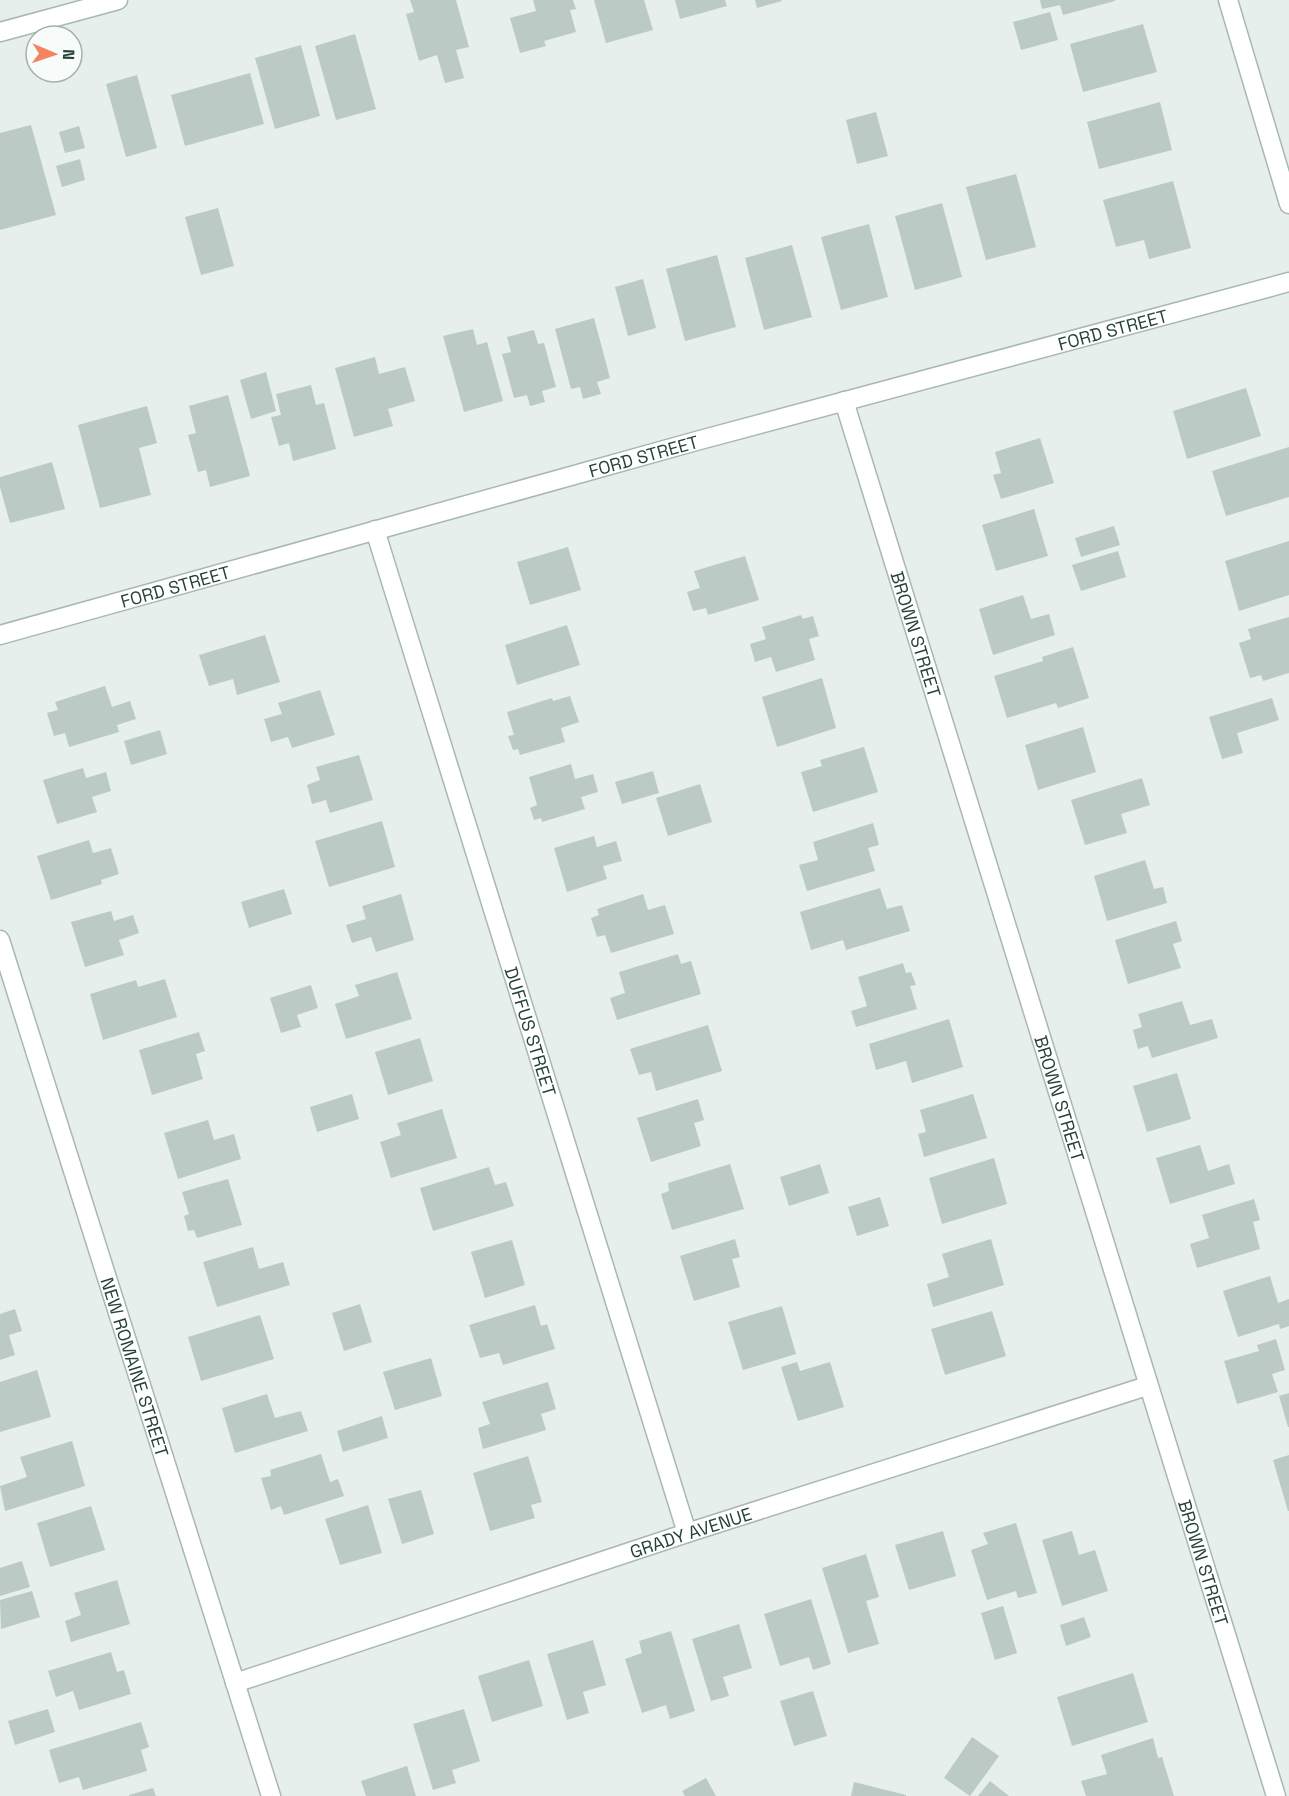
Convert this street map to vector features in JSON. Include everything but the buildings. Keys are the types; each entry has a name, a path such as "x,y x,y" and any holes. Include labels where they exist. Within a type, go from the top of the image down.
{"street":[{"path":"0,32 118,0"},
{"path":"1228,0 1289,204"},
{"name":"FORD STREET","path":"0,635 844,401 1289,282"},
{"name":"BROWN STREET","path":"844,401 1147,1386 1276,1796"},
{"name":"DUFFUS STREET","path":"375,530 687,1533"},
{"name":"NEW ROMAINE STREET","path":"0,940 271,1796"},
{"name":"GRADY AVENUE","path":"235,1683 687,1533 1147,1386"}]}
